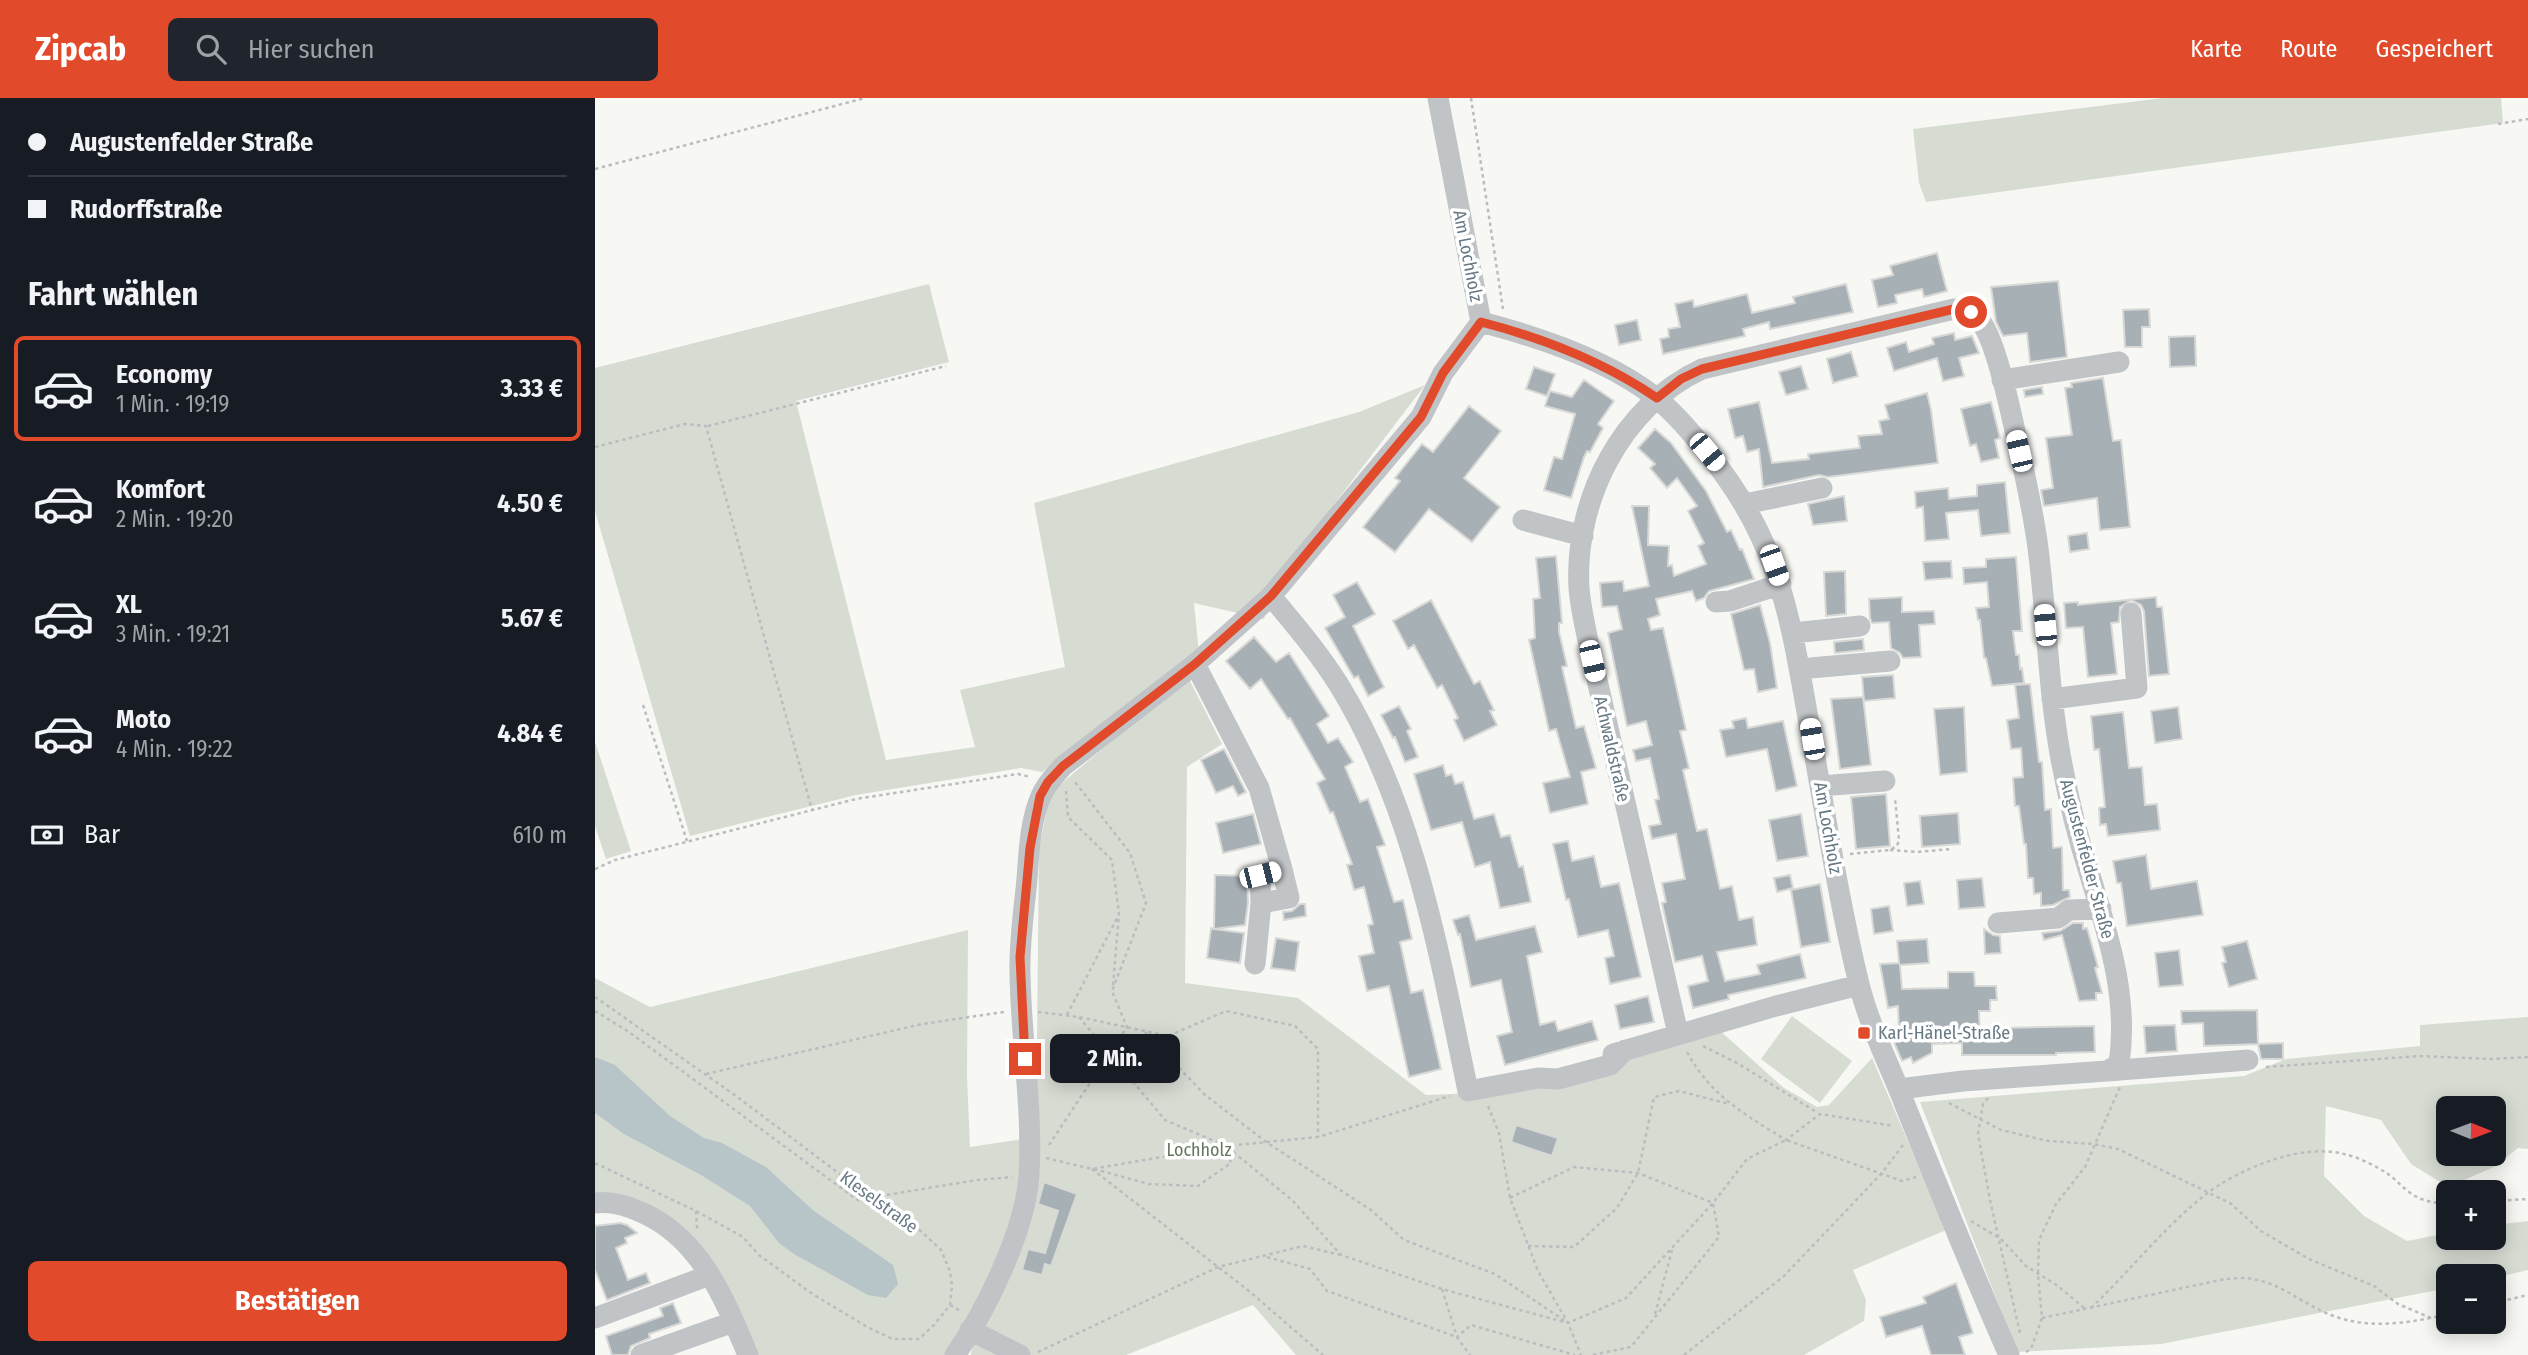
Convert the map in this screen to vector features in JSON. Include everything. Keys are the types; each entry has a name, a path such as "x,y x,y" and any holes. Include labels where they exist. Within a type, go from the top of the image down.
{"street":[{"name":"Am Lochholz","path":"1438,98 1481,322 1506,328 1595,362 1627,378 1657,398 1716,462 1745,504 1767,547 1781,584 1793,633 1859,985 1878,1043 1909,1088 1915,1129 2011,1352"},
{"name":"Augustenfelder Straße","path":"1657,398 1681,379 1702,369 1954,309 1971,312 1982,323 2002,380 2028,490 2038,549 2052,699 2073,817 2101,909 2119,981 2122,1043 2119,1064 2114,1071"},
{"path":"956,1354 1010,1253 1022,1217 1033,1163 1022,1010 1021,940 1030,848 1040,796 1048,782 1063,766 1195,664 1271,596 1421,417 1443,373 1481,322"},
{"path":"2002,380 2119,362"},
{"name":"Achwaldstraße","path":"1657,398 1623,436 1606,462 1592,497 1583,536 1579,587 1587,636 1678,1034"},
{"path":"1745,504 1822,488"},
{"path":"1524,520 1583,536"},
{"path":"1716,602 1730,601 1781,584"},
{"path":"1271,596 1309,642 1339,686 1364,732 1392,794 1424,893 1474,1090 1538,1079 1558,1079 1610,1065 1625,1050 1859,985"},
{"path":"2052,699 2137,688 2131,613"},
{"path":"1793,633 1860,626"},
{"path":"1799,669 1890,661"},
{"path":"1195,664 1259,788 1282,870 1260,875 1261,902 1255,964"},
{"path":"2098,693 2147,699"},
{"path":"1820,786 1890,789"},
{"path":"1998,923 2058,918 2069,910 2101,909"},
{"path":"1909,1088 2114,1071 2257,1064"},
{"path":"595,1203 629,1207 647,1215 680,1238 698,1256 710,1275 748,1355"},
{"path":"595,1318 710,1275"},
{"path":"641,1355 736,1328"},
{"path":"679,1355 736,1328"},
{"path":"970,1330 1020,1355"}],"path":[{"path":"595,169 865,98"},
{"path":"1471,98 1506,328"},
{"path":"2498,124 2528,119"},
{"path":"595,447 685,424 706,426 946,366"},
{"path":"706,426 812,810"},
{"path":"643,705 687,841"},
{"path":"1063,766 1068,817 1112,860 1119,913 1112,991 1127,1027"},
{"path":"1063,766 1130,853 1146,903 1112,991"},
{"path":"595,869 615,860 856,799 1019,774 1048,782"},
{"path":"1890,789 1899,840 1897,846 1890,849"},
{"path":"1833,857 1890,849 1917,852 1951,849"},
{"path":"1067,1015 1119,913"},
{"name":"Kleselstraße","path":"595,1163 696,1211 743,1237 759,1255 811,1293 869,1328 893,1339 919,1339 950,1305 950,1271 941,1250 902,1216 878,1197 845,1178 795,1138 596,998"},
{"path":"706,1074 922,1024 1022,1010 1079,1017 1168,1036 1226,1011 1295,1027 1318,1049 1318,1137"},
{"path":"595,1011 629,1032 856,1199 902,1216"},
{"path":"1079,1017 1165,1120 1226,1146 1291,1200 1341,1255"},
{"path":"1033,1163 1127,1027"},
{"path":"1143,1030 1204,1094 1266,1142 1371,1210 1404,1240 1495,1274 1568,1323"},
{"path":"1678,1034 1698,1072 1729,1104 1786,1140 1902,1181 1932,1172"},
{"path":"1678,1034 1737,1063 1819,1114 1915,1129 1881,1174 1784,1276 1684,1355"},
{"path":"2257,1064 2419,1056 2491,1059 2528,1057"},
{"path":"2005,1079 1983,1104 1978,1134 1990,1200 2001,1238 2011,1352 2031,1349 2042,1318 2038,1275 2039,1240 2056,1204 2085,1167 2123,1080 2114,1071"},
{"path":"1909,1088 1980,1118 2001,1130 2036,1138 2118,1149 2230,1203 2261,1231 2309,1259 2374,1286 2398,1304 2431,1318"},
{"path":"1092,1169 1226,1146 1318,1137 1474,1090 1499,1133 1510,1198 1538,1271 1568,1323 1581,1355"},
{"path":"1528,1246 1574,1247 1617,1208 1638,1173 1654,1097 1679,1091 1729,1104"},
{"path":"1033,1355 1218,1267 1303,1246 1341,1255 1442,1289 1568,1323 1626,1298 1713,1203 1747,1159 1786,1140 1819,1114"},
{"path":"878,1197 977,1180 1033,1163 1092,1169 1150,1184 1198,1186 1231,1163 1226,1146"},
{"path":"2091,1308 2207,1193 2267,1162 2292,1154 2321,1150 2346,1154 2385,1172 2418,1198 2436,1202"},
{"path":"1510,1198 1574,1167 1638,1173 1713,1203"},
{"path":"1092,1169 1218,1267 1324,1355"},
{"path":"2506,1200 2528,1199"},
{"path":"1592,1355 1631,1347 1719,1237 1713,1203"},
{"path":"1949,1212 1980,1225 2001,1238 2026,1266 2058,1286 2085,1309"},
{"path":"1654,1318 1673,1246"},
{"path":"1264,1256 1310,1269 1327,1291 1457,1337"},
{"path":"2042,1318 2189,1285 2252,1278 2275,1286 2330,1315 2355,1323 2387,1324 2436,1317"},
{"path":"1442,1289 1457,1337 1470,1355"},
{"path":"2506,1300 2528,1295"},
{"path":"1457,1337 1471,1325 1575,1355"}],"green space":[{"path":"2163,98 2501,98 2503,123 1926,202 1919,183 1913,129"},
{"path":"929,284 949,362 796,401 886,760 975,747 960,690 1065,667 1034,503 1359,412 1425,385 1278,578 1264,619 1194,603 1199,654 1042,772 1021,768 856,795 690,836 595,511 595,368"},
{"name":"Lochholz","path":"1188,677 1222,744 1187,767 1185,983 1298,998 1426,1095 1501,1092 1717,1028 1784,1088 1817,1107 1829,1105 1872,1058 1946,1230 1853,1270 1866,1300 1864,1321 1804,1355 1296,1355 1253,1305 1126,1355 971,1355 972,1347 945,1355 753,1355 704,1251 595,1199 595,978 650,1007 968,930 967,1077 970,1147 1036,1137 1039,849 1050,793"},
{"path":"595,742 631,851 606,859 595,826"},
{"path":"1792,1016 1852,1061 1820,1103 1761,1059"},
{"path":"2528,1017 2528,1149 2518,1148 2506,1158 2506,1096 2436,1096 2436,1166 2495,1166 2464,1180 2437,1180 2411,1164 2381,1120 2326,1106 2324,1176 2364,1216 2407,1241 2436,1235 2436,1250 2506,1250 2506,1224 2528,1221 2528,1270 2506,1275 2506,1264 2436,1264 2436,1290 2161,1344 2017,1352 1920,1102 2244,1076 2286,1059 2420,1046 2420,1025"}],"shaded area":[{"path":"595,1057 615,1065 670,1116 704,1138 722,1143 766,1167 814,1211 893,1265 898,1284 886,1298 868,1295 794,1254 779,1243 750,1206 701,1175 624,1134 595,1113"}],"building":[{"path":"1937,253 1947,291 1924,297 1922,289 1895,295 1897,303 1878,307 1872,280 1893,275 1890,266"},
{"path":"2058,281 2067,357 2030,362 2027,333 2003,336 1996,322 1991,287"},
{"path":"1846,284 1853,312 1770,329 1769,322 1743,329 1745,336 1663,354 1660,339 1669,337 1668,329 1680,327 1675,304 1693,300 1694,307 1747,294 1752,313 1795,303 1793,297"},
{"path":"2149,309 2150,327 2142,327 2142,347 2125,347 2123,310"},
{"path":"1637,320 1641,340 1619,345 1615,325"},
{"path":"1954,333 1955,340 1972,336 1979,353 1959,358 1964,376 1943,381 1937,358 1894,371 1887,348 1906,342 1909,352 1934,344 1932,338"},
{"path":"2195,336 2196,366 2170,367 2169,337"},
{"path":"1851,352 1858,376 1833,383 1827,359"},
{"path":"1801,366 1808,389 1786,395 1779,372"},
{"path":"1534,367 1555,374 1547,396 1526,389"},
{"path":"2103,378 2113,441 2121,440 2130,527 2100,530 2097,498 2044,506 2041,490 2053,488 2046,438 2072,435 2065,388 2072,387 2071,383"},
{"path":"1584,380 1614,401 1598,424 1603,428 1590,452 1587,451 1584,457 1571,498 1544,490 1554,457 1562,459 1575,414 1545,406 1550,391 1572,397"},
{"path":"2042,387 2043,394 2025,397 2024,390"},
{"path":"1927,393 1938,463 1828,477 1819,475 1763,487 1759,449 1747,452 1743,436 1735,438 1728,409 1759,402 1772,463 1809,459 1808,454 1860,448 1858,436 1882,434 1879,421 1889,419 1885,405"},
{"path":"1991,402 2000,438 1995,440 1999,458 1981,462 1976,444 1970,446 1961,409"},
{"path":"1469,406 1501,431 1464,478 1500,507 1472,542 1429,509 1395,552 1363,527 1400,481 1395,478 1422,444 1433,452"},
{"path":"1655,429 1671,443 1706,491 1727,532 1731,530 1740,550 1742,549 1754,579 1709,591 1704,598 1696,601 1692,591 1656,599 1660,615 1648,619 1651,630 1663,628 1686,730 1680,731 1689,768 1683,770 1697,831 1707,829 1720,889 1732,886 1739,920 1753,917 1757,945 1717,952 1725,981 1760,974 1757,965 1800,954 1806,978 1728,995 1729,999 1693,1008 1688,986 1708,981 1702,956 1675,962 1662,903 1666,902 1662,883 1685,879 1676,834 1652,839 1649,826 1661,824 1655,800 1659,799 1650,758 1636,761 1633,750 1652,745 1646,721 1627,726 1608,633 1622,629 1617,606 1602,607 1600,583 1623,581 1624,591 1649,586 1632,506 1649,506 1648,545 1669,546 1668,566 1672,565 1674,576 1706,564 1698,546 1704,543 1688,511 1697,506 1677,478 1667,488 1650,468 1655,464 1638,448"},
{"path":"2005,482 2010,533 1981,536 1978,510 1946,513 1949,539 1925,541 1923,507 1916,508 1915,492 1948,488 1949,499 1977,496 1977,485"},
{"path":"1844,496 1847,521 1813,525 1808,504"},
{"path":"2087,533 2089,549 2070,552 2068,536"},
{"path":"1556,556 1562,623 1559,623 1559,632 1567,666 1562,667 1576,728 1584,726 1596,768 1581,772 1588,804 1550,813 1543,783 1570,777 1556,729 1549,731 1529,640 1535,638 1533,599 1540,598 1536,558"},
{"path":"2016,557 2022,631 2013,631 2024,683 1992,686 1984,658 1976,608 1989,607 1987,582 1964,584 1963,568 1986,567 1986,559"},
{"path":"1951,561 1952,578 1925,580 1923,562"},
{"path":"1845,571 1846,614 1826,616 1824,572"},
{"path":"1357,582 1375,614 1353,626 1384,687 1368,696 1358,676 1354,678 1325,628 1345,617 1333,595"},
{"path":"1902,597 1902,612 1934,611 1935,624 1919,625 1921,657 1903,658 1891,648 1889,622 1872,623 1870,618 1869,599"},
{"path":"2156,597 2157,607 2162,607 2169,674 2149,676 2144,611 2141,605 2131,600 2120,607 2119,622 2111,623 2117,674 2088,677 2083,627 2066,628 2064,603 2078,602 2078,605"},
{"path":"1431,600 1474,684 1480,681 1494,710 1490,711 1497,725 1464,741 1454,720 1458,718 1442,685 1437,688 1414,645 1408,649 1393,621"},
{"path":"1760,605 1770,643 1777,688 1758,692 1754,669 1744,670 1731,614"},
{"path":"1254,637 1276,662 1289,653 1329,716 1317,724 1328,743 1338,738 1353,762 1345,767 1360,802 1368,799 1385,845 1377,847 1394,902 1403,900 1412,939 1400,942 1411,993 1423,990 1441,1069 1409,1077 1389,986 1367,991 1359,956 1374,953 1368,925 1373,924 1364,887 1354,890 1347,865 1352,864 1333,812 1330,813 1317,783 1325,779 1290,718 1288,719 1261,679 1250,689 1226,661"},
{"path":"1863,639 1864,650 1835,653 1834,642"},
{"path":"1893,675 1895,698 1864,701 1862,677"},
{"path":"2030,684 2039,762 2042,762 2045,810 2051,809 2053,848 2062,847 2063,890 2069,890 2070,897 2053,905 2041,906 2041,893 2034,894 2033,878 2028,878 2026,844 2019,806 2015,806 2013,778 2023,777 2021,748 2011,749 2007,720 2019,718 2015,685"},
{"path":"1863,697 1871,765 1840,769 1831,699"},
{"path":"1399,706 1411,729 1407,731 1418,757 1405,762 1395,737 1393,738 1381,715"},
{"path":"1964,707 1967,772 1940,775 1934,709"},
{"path":"2178,707 2182,739 2155,743 2151,711"},
{"path":"2123,712 2129,768 2142,767 2145,805 2157,804 2160,830 2108,836 2106,824 2100,825 2099,808 2105,807 2099,749 2094,750 2091,716"},
{"path":"1746,718 1748,728 1783,721 1797,786 1776,791 1767,749 1726,757 1720,730 1734,728 1732,721"},
{"path":"1224,749 1246,792 1238,796 1233,786 1216,793 1201,760"},
{"path":"1443,765 1446,776 1452,774 1455,784 1463,782 1474,819 1494,814 1501,837 1510,835 1519,867 1523,866 1531,902 1500,908 1490,862 1475,867 1462,822 1431,830 1414,774"},
{"path":"1886,794 1890,846 1856,849 1851,797"},
{"path":"1958,813 1960,844 1922,847 1920,816"},
{"path":"1253,814 1261,844 1223,853 1216,823"},
{"path":"1801,814 1808,856 1777,861 1769,820"},
{"path":"1568,841 1572,861 1594,856 1601,887 1619,883 1641,977 1610,984 1605,958 1614,956 1608,930 1578,937 1553,844"},
{"path":"2146,855 2151,889 2197,881 2203,915 2127,926 2121,883 2117,883 2113,861"},
{"path":"1215,875 1247,876 1248,903 1245,925 1214,929"},
{"path":"1790,875 1793,888 1777,892 1774,878"},
{"path":"1982,878 1985,907 1959,909 1957,880"},
{"path":"1920,881 1924,904 1907,906 1904,883"},
{"path":"1820,884 1830,942 1801,947 1791,890"},
{"path":"1300,904 1305,904 1306,916 1284,920 1283,912 1292,911"},
{"path":"1889,906 1893,931 1874,934 1871,909"},
{"path":"1469,915 1476,940 1535,926 1542,952 1527,956 1540,1025 1555,1021 1558,1031 1592,1021 1598,1040 1505,1065 1497,1036 1512,1032 1501,980 1471,987 1460,934 1458,935 1453,920"},
{"path":"2073,923 2083,923 2083,929 2087,928 2102,993 2096,993 2096,1000 2079,1001 2062,935 2044,940 2042,933 2060,931"},
{"path":"1211,928 1244,933 1240,963 1207,958"},
{"path":"1984,929 2000,936 2001,953 1985,954"},
{"path":"1276,938 1299,942 1295,971 1271,968"},
{"path":"1927,939 1929,963 1900,965 1902,989 1948,988 1948,972 1974,972 1975,986 1996,986 1997,1000 1990,1000 1990,1011 1979,1011 1980,1040 2004,1040 2003,1028 2094,1026 2095,1052 2056,1055 1962,1055 1962,1043 1932,1044 1932,1053 1913,1063 1911,1057 1902,1061 1890,1033 1899,1031 1898,1006 1888,1008 1880,964 1899,963 1897,941"},
{"path":"2247,941 2257,979 2229,987 2222,963 2226,962 2222,947"},
{"path":"2179,950 2183,985 2159,987 2155,953"},
{"path":"1648,996 1654,1022 1620,1029 1615,1005"},
{"path":"2257,1010 2258,1044 2204,1046 2203,1023 2182,1024 2181,1011"},
{"path":"2175,1025 2177,1051 2146,1053 2144,1026"},
{"path":"2283,1043 2283,1059 2261,1059 2258,1044"},
{"path":"1516,1125 1558,1138 1552,1156 1511,1142"},
{"path":"1044,1182 1077,1194 1051,1266 1045,1264 1042,1275 1022,1270 1028,1249 1045,1253 1058,1211 1038,1204"},
{"path":"620,1223 637,1233 625,1238 627,1243 616,1248 628,1280 646,1273 650,1283 607,1300 595,1270 595,1226"},
{"path":"1956,1283 1973,1333 1959,1337 1965,1355 1931,1355 1922,1326 1886,1337 1880,1317 1926,1303 1923,1297"},
{"path":"673,1303 681,1323 649,1334 650,1338 631,1346 628,1355 612,1355 606,1336 663,1316 660,1308"}],"place":[{"name":"Karl-Hänel-Straße","path":"1864,1033"}],"route":[{"path":"1025,1059 1020,975 1021,940 1034,821 1040,796 1048,782 1063,766 1195,664 1271,596 1421,417 1443,373 1481,322 1512,330 1595,362 1627,378 1657,398 1681,379 1702,369 1954,309 1971,312"}]}
